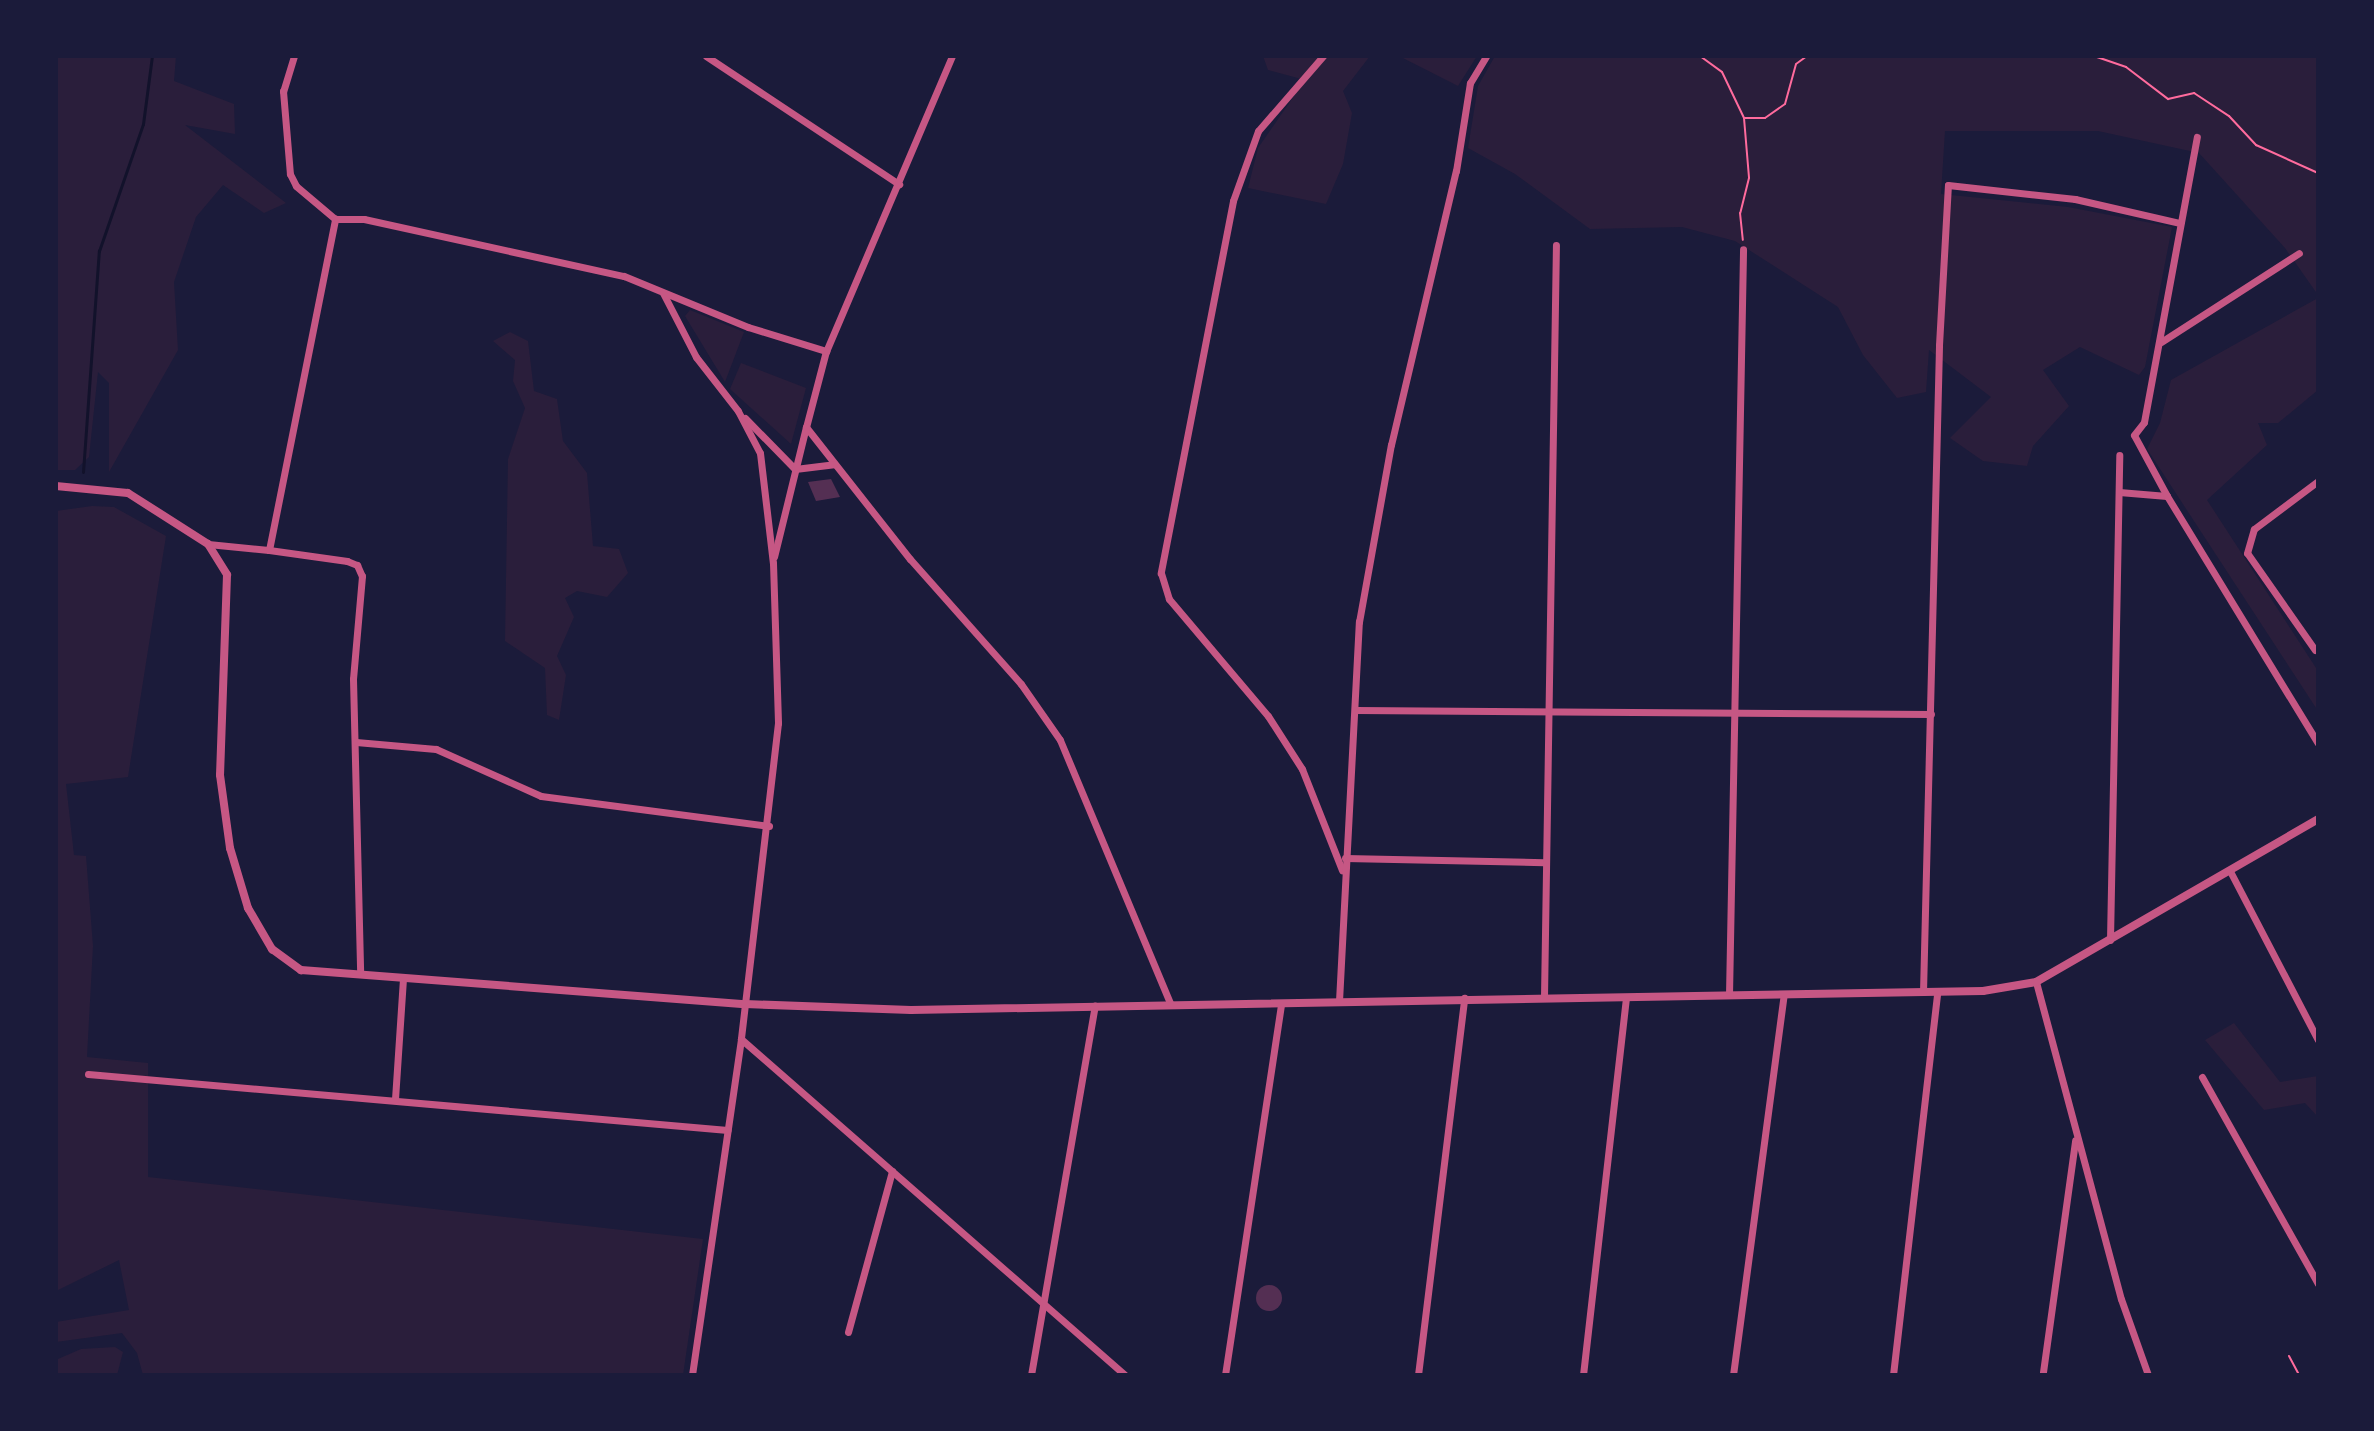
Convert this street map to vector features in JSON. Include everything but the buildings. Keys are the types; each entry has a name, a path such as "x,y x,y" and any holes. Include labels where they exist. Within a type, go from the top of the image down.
{"street":[{"path":"294,56 283,91 290,174 296,186 335,219 364,219 624,276 826,351"},
{"path":"706,56 899,184"},
{"path":"773,563 826,351 952,56"},
{"path":"1323,56 1258,131 1233,201 1161,573 1169,599 1268,716 1302,769 1344,874"},
{"path":"1339,1001 1359,622 1391,445 1456,171 1470,83 1486,56"},
{"path":"2197,137 2161,342 2144,422 2134,435 2167,496 2318,743"},
{"path":"1923,992 1939,345 1948,185 2075,199 2180,223"},
{"path":"269,550 335,219"},
{"path":"1544,997 1545,713 1556,245"},
{"path":"1729,995 1743,249"},
{"path":"2161,342 2299,253"},
{"path":"663,293 696,357 738,411 795,469"},
{"path":"692,1375 741,1039 769,826 778,723 773,563 760,453 738,411"},
{"path":"806,427 1021,684 1060,740 1170,1003"},
{"path":"2110,940 2119,455"},
{"path":"795,469 834,464"},
{"path":"2317,651 2247,553 2254,529 2318,481"},
{"path":"56,486 128,493 208,544 227,575 220,775 230,848 248,908 272,949 301,970 745,1004 911,1010 1170,1003 1937,992 2036,982 2231,873 2318,819"},
{"path":"2119,492 2167,496"},
{"path":"208,544 347,561 357,565 362,576 353,679 360,974"},
{"path":"1356,710 1545,713 1735,709 1931,714"},
{"path":"356,742 436,749 541,796 769,826"},
{"path":"1345,858 1544,862"},
{"path":"2231,873 2318,1040"},
{"path":"395,1099 403,977"},
{"path":"2036,982 2121,1299 2148,1375"},
{"path":"1893,1375 1937,992"},
{"path":"1733,1375 1784,995"},
{"path":"1583,1375 1626,997"},
{"path":"1418,1375 1464,998"},
{"path":"1225,1375 1281,1003"},
{"path":"1031,1375 1046,1308 1095,1006"},
{"path":"741,1039 1125,1375"},
{"path":"88,1074 728,1130"},
{"path":"2202,1077 2318,1284"},
{"path":"2043,1372 2076,1135"},
{"path":"848,1332 892,1171"}],"path":[{"path":"1700,56 1722,72 1744,118 1749,178 1740,213 1743,249"},
{"path":"1744,118 1765,118 1785,104 1796,64 1807,56"},
{"path":"2094,56 2126,67 2168,99 2194,93 2229,116 2256,145 2318,173"},
{"path":"2289,1356 2299,1375"}],"shaded area":[{"path":"56,56 176,56 174,81 234,104 235,134 185,125 286,203 264,213 223,185 196,217 174,282 178,350 109,472 109,383 98,372 89,457 75,470 56,470"},
{"path":"1263,56 1370,56 1343,91 1352,113 1343,164 1326,204 1248,188 1258,148 1305,80 1268,70"},
{"path":"1399,56 1477,56 1458,86"},
{"path":"1495,56 2318,56 2318,295 2285,248 2199,153 2098,131 1945,131 1941,194 2068,207 2172,227 2145,367 2139,375 2080,347 2043,370 2069,406 2033,446 2027,466 1983,461 1950,438 1991,397 1929,350 1926,392 1897,398 1863,355 1838,307 1735,241 1682,227 1590,229 1515,174 1468,148 1478,86"},
{"path":"2318,298 2318,390 2278,423 2258,423 2267,445 2207,500 2318,671 2318,711 2147,449 2160,423 2171,380"},
{"path":"690,310 744,332 725,382 685,316"},
{"path":"510,332 528,341 534,391 557,399 563,441 587,473 593,546 619,549 628,573 607,597 577,591 565,598 574,617 557,656 566,675 559,720 547,715 545,668 505,641 508,459 525,408 513,381 515,360 493,341"},
{"path":"741,363 806,388 791,444 730,389"},
{"path":"92,506 114,507 166,536 128,777 66,784 74,855 86,856 93,946 87,1057 148,1063 148,1177 703,1239 683,1375 143,1375 137,1353 122,1333 56,1342 56,1322 129,1310 119,1260 56,1291 56,511"},
{"path":"2234,1023 2280,1082 2318,1076 2318,1117 2305,1103 2264,1110 2205,1040"},
{"path":"115,1347 123,1352 117,1375 56,1375 58,1359 81,1349"}],"waterway":[{"path":"83,472 99,251 143,124 152,56"}]}
